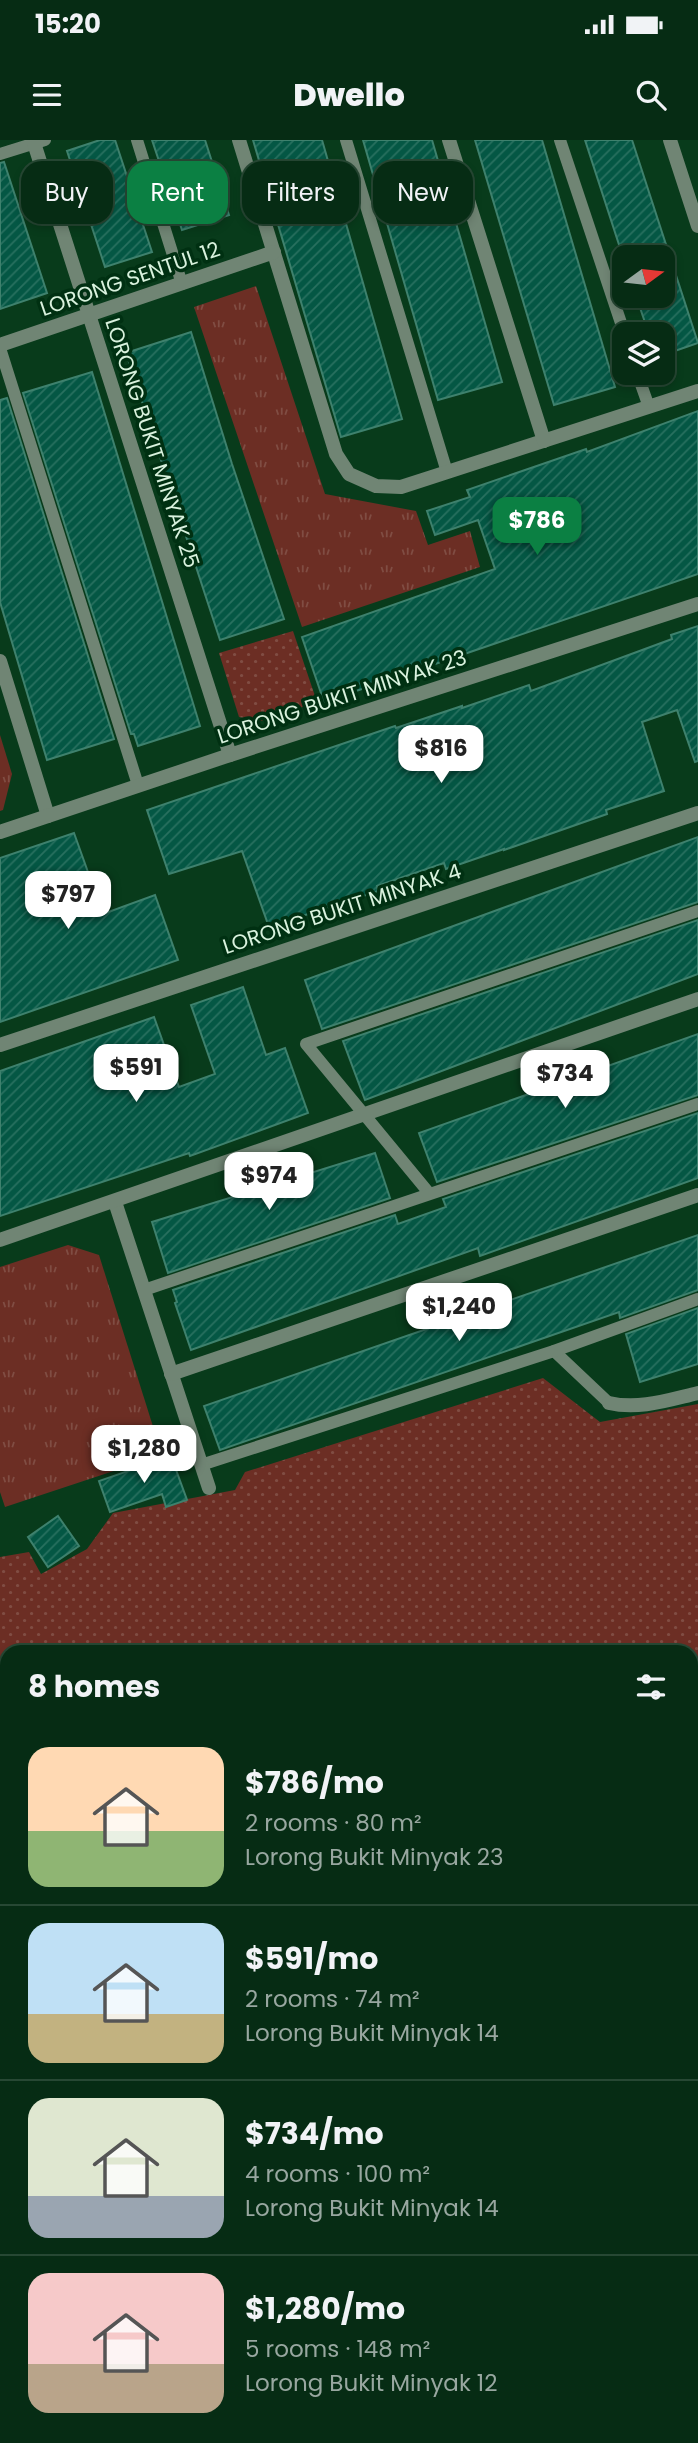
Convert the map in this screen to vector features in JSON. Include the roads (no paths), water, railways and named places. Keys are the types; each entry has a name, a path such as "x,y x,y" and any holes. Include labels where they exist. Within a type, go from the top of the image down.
{"street":[{"path":"239,140 336,454 349,474 376,486 401,487 698,391"},
{"path":"449,140 544,441"},
{"path":"670,140 698,226"},
{"name":"LORONG BUKIT MINYAK 25","path":"40,142 89,315 230,755"},
{"name":"LORONG SENTUL 12","path":"0,347 274,252"},
{"name":"LORONG BUKIT MINYAK 23","path":"0,832 698,604"},
{"path":"0,661 48,816"},
{"name":"LORONG BUKIT MINYAK 4","path":"0,1045 698,813"},
{"path":"0,1240 698,999"},
{"path":"171,1374 698,1195"},
{"path":"115,1202 209,1488"},
{"path":"609,1404 622,1407 640,1406 698,1393"}],"lane":[{"path":"137,140 182,284"},
{"path":"346,140 447,472"},
{"path":"560,140 621,322"},
{"path":"0,154 40,142"},
{"path":"0,347 138,785"},
{"path":"641,385 649,407"},
{"path":"429,1193 306,1044 698,911"},
{"path":"144,1290 698,1104"},
{"path":"201,1465 554,1351 698,1299"},
{"path":"554,1351 609,1404"}]}
